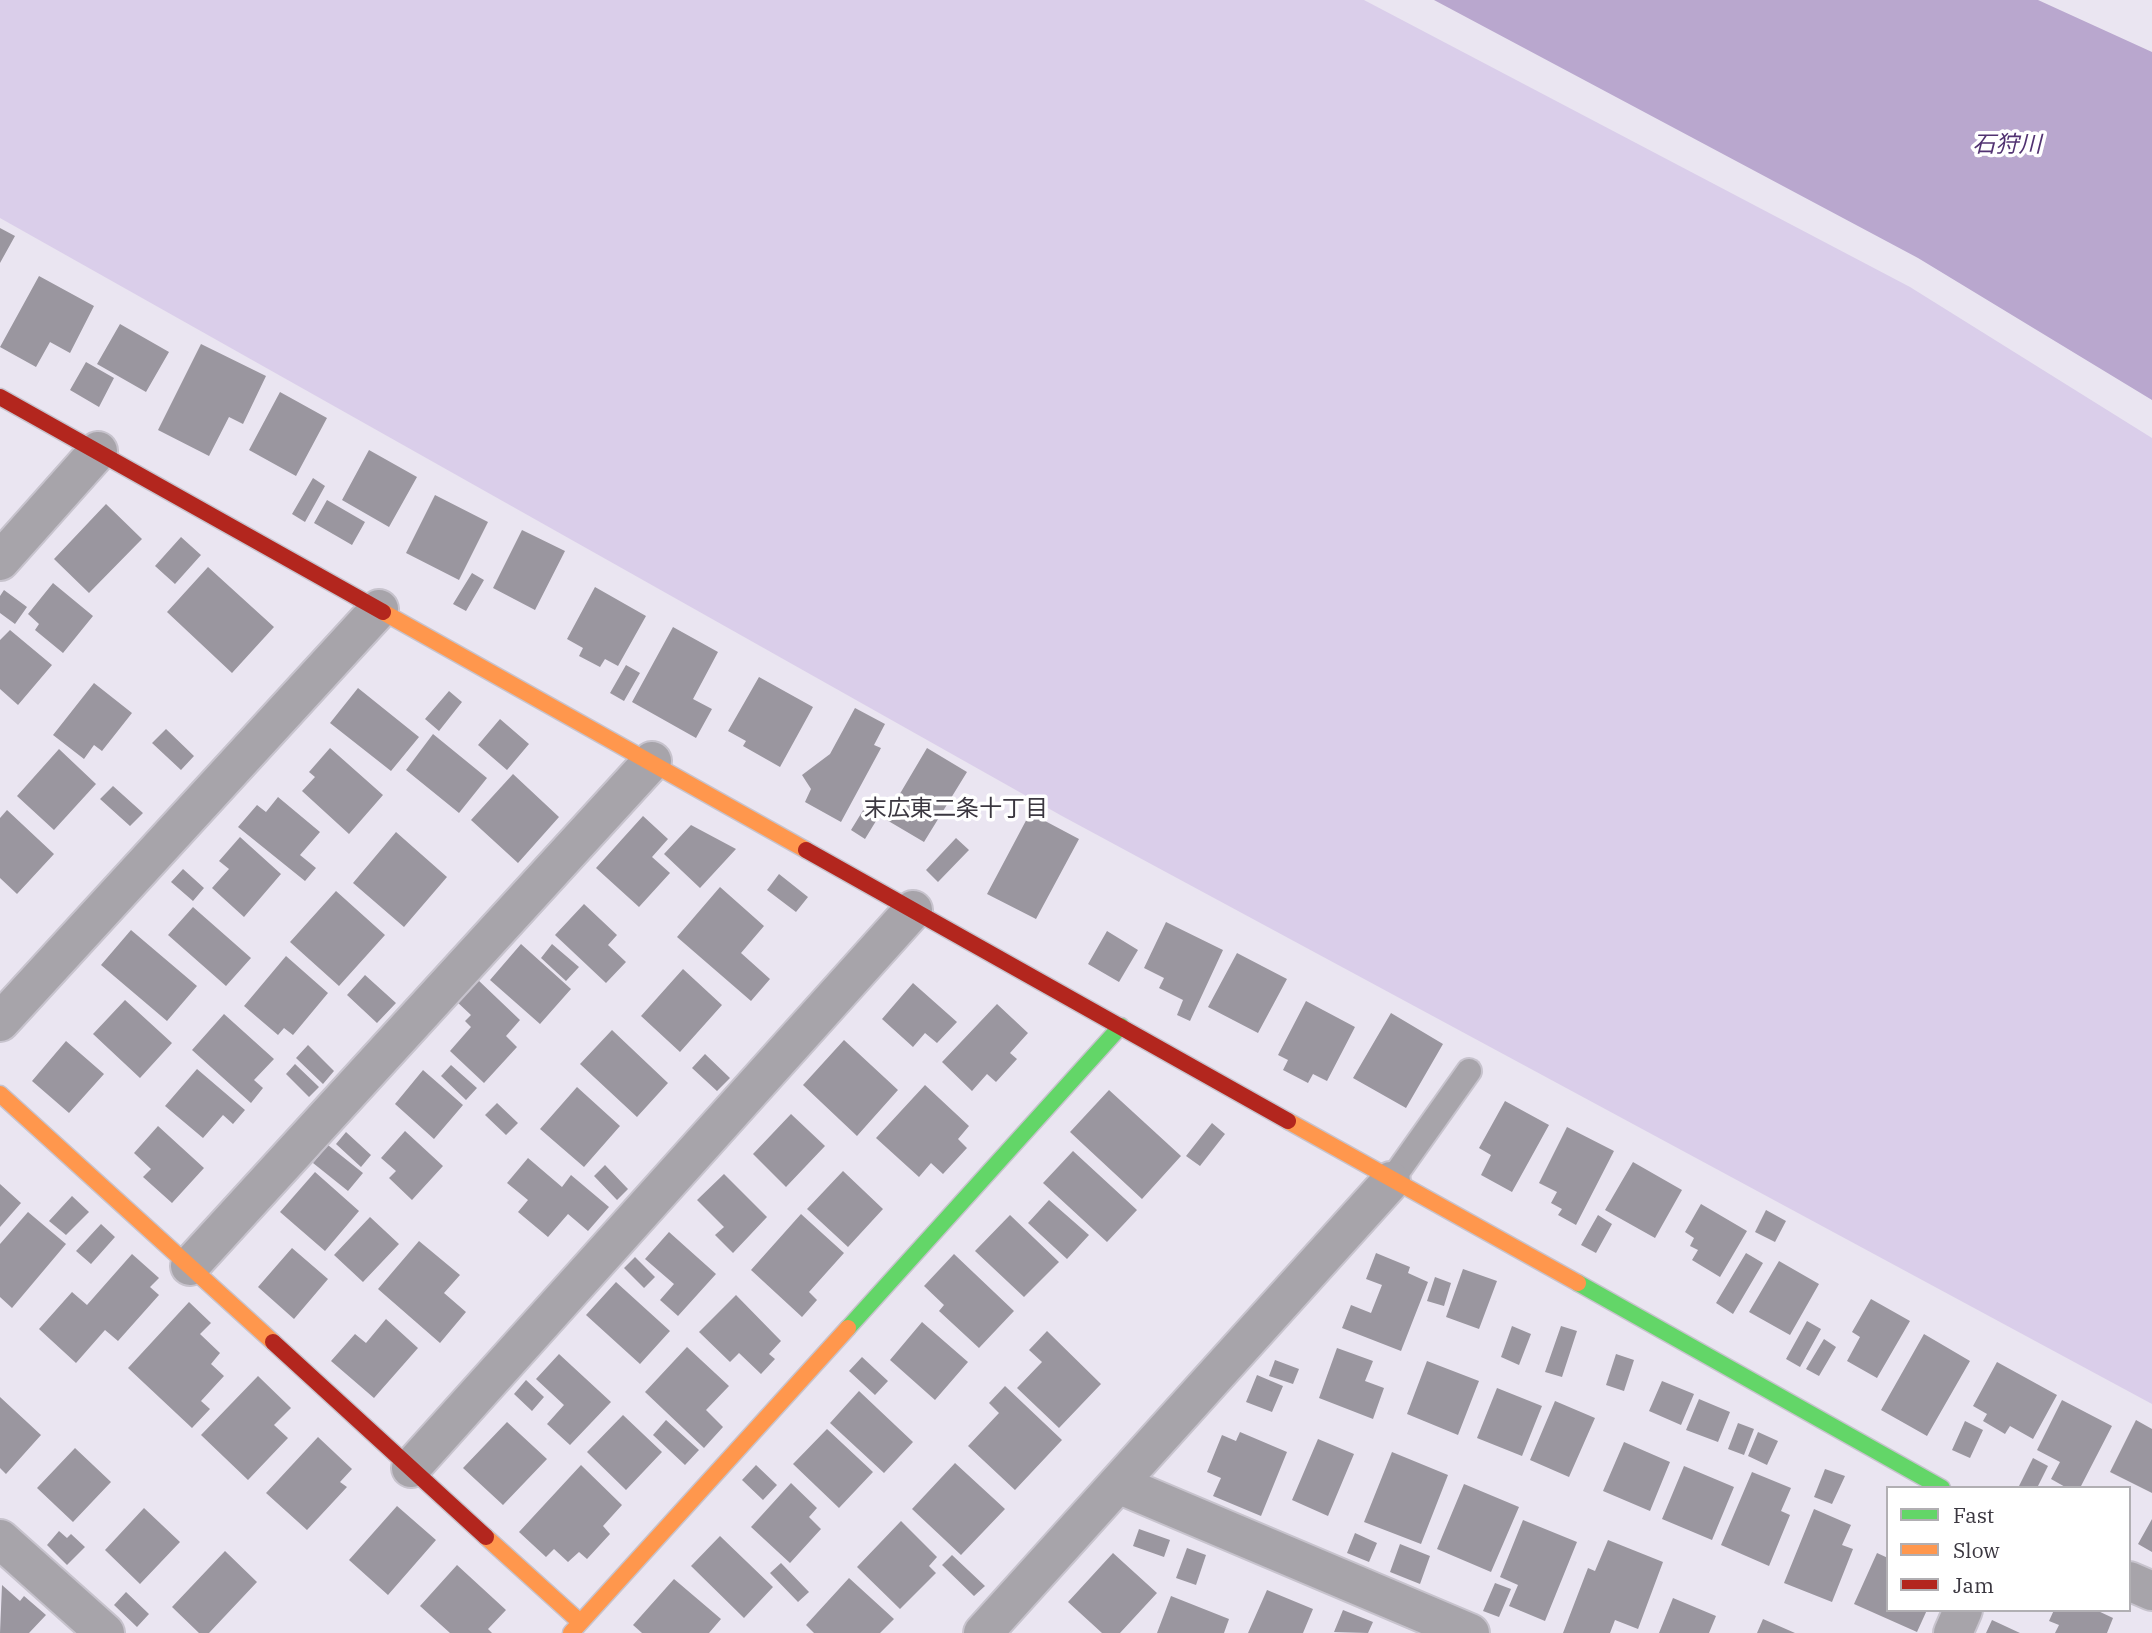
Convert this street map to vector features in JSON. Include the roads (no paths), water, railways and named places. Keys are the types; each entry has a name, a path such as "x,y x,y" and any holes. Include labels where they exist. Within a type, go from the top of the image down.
{"street":[{"path":"0,397 652,761 1391,1181 1938,1486"},
{"path":"0,561 98,451"},
{"path":"0,1022 379,608"},
{"path":"190,1266 652,761"},
{"path":"411,1468 913,910"},
{"path":"0,1094 411,1468 576,1628 1121,1026"},
{"path":"983,1633 1391,1181"},
{"path":"1118,1485 1470,1633"},
{"path":"0,1539 105,1633"},
{"path":"2131,1582 2152,1591"},
{"path":"1953,1633 1961,1612"}],"lane":[{"path":"1391,1181 1469,1071"}],"water":[{"name":"石狩川","path":"1434,0 2038,0 2152,52 2152,400 1918,258"}],"district":[{"name":"末広東二条十丁目","path":"956,809"}]}
